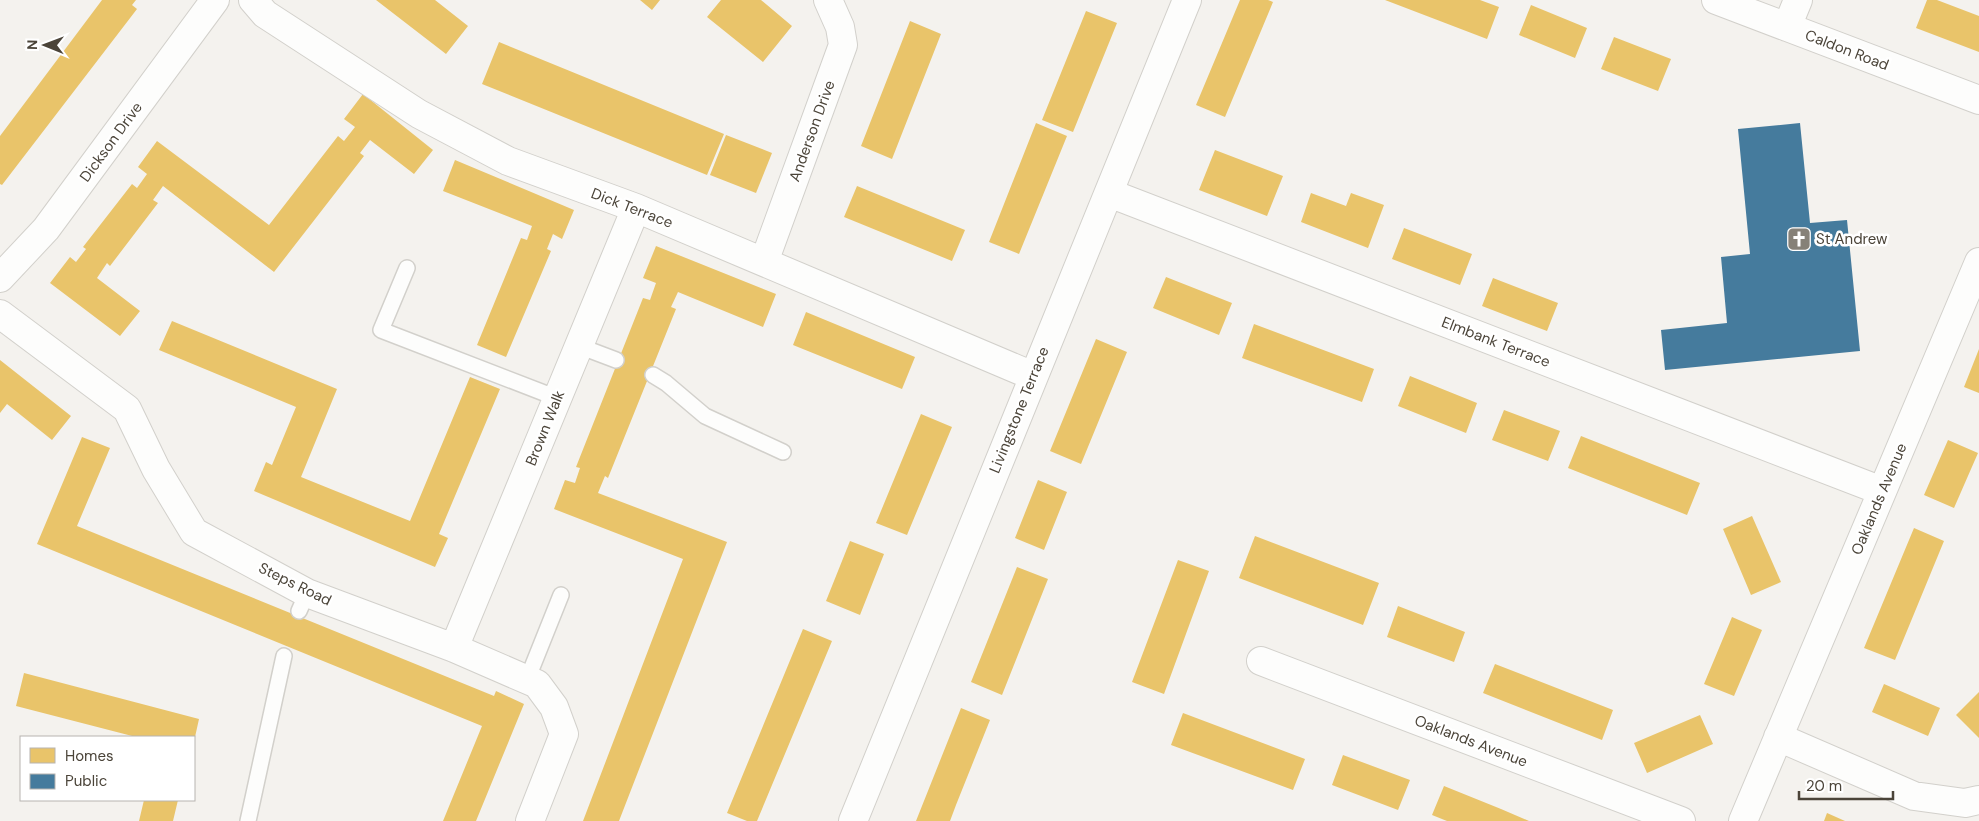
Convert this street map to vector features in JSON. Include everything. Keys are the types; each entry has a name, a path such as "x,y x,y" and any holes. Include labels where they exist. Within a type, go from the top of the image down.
{"street":[{"name":"Dickson Drive","path":"0,278 46,229 215,0"},
{"name":"Dick Terrace","path":"253,0 264,14 419,114 508,161 636,208 1033,376"},
{"name":"Anderson Drive","path":"764,262 843,45 840,27 828,0"},
{"name":"Livingstone Terrace","path":"853,821 1188,0"},
{"name":"Caldon Road","path":"1716,0 1979,100"},
{"path":"1787,27 1798,0"},
{"name":"Elmbank Terrace","path":"1109,193 1882,491"},
{"name":"Brown Walk","path":"454,648 636,208"},
{"name":"Oaklands Avenue","path":"1743,821 1979,262"},
{"name":"Steps Road","path":"0,314 127,408 156,469 194,532 303,602 454,648 537,684 554,707 564,734 530,821"},
{"name":"Oaklands Avenue","path":"1261,661 1681,821"},
{"path":"1778,737 1914,796 1965,803 1979,800"}],"lane":[{"path":"407,268 381,330 557,398"},
{"path":"579,346 616,360"},
{"path":"653,375 666,383 705,416 783,452"},
{"path":"527,680 561,595"},
{"path":"248,821 284,656"}],"building: Homes":[{"path":"102,0 136,0 132,5 137,9 2,185 0,184 0,136"},
{"path":"376,0 435,0 468,26 446,54"},
{"path":"640,0 660,0 652,10"},
{"path":"721,0 761,0 792,26 763,62 707,17"},
{"path":"1240,0 1268,0 1273,2 1225,117 1196,105"},
{"path":"1385,0 1480,0 1499,7 1487,39"},
{"path":"1927,0 1937,0 1979,16 1979,52 1916,28"},
{"path":"1531,5 1587,28 1575,58 1519,35"},
{"path":"1086,11 1117,23 1073,132 1042,120"},
{"path":"910,21 941,34 892,159 861,146"},
{"path":"1614,37 1671,59 1658,91 1601,69"},
{"path":"499,42 724,134 707,175 482,84"},
{"path":"363,94 433,150 414,174 370,140 360,153 364,156 274,272 163,186 153,200 158,203 110,266 107,263 97,278 140,311 120,336 50,283 70,257 76,262 86,249 83,247 132,184 137,188 147,174 138,167 157,141 269,225 338,136 344,141 355,127 344,119"},
{"path":"1036,123 1067,136 1019,254 989,242"},
{"path":"726,135 772,153 756,193 710,175"},
{"path":"1215,150 1283,176 1267,216 1199,190"},
{"path":"455,160 574,210 562,239 553,234 547,249 551,251 506,357 477,345 521,238 527,240 532,226 443,191"},
{"path":"857,186 965,230 952,261 844,217"},
{"path":"1311,193 1346,206 1351,193 1384,205 1368,248 1301,222"},
{"path":"1404,228 1472,254 1460,285 1392,259"},
{"path":"656,246 776,294 763,327 678,292 671,307 676,309 608,478 605,476 598,493 727,542 619,821 583,821 683,559 554,509 565,480 575,483 580,468 576,467 643,298 650,300 656,283 643,278"},
{"path":"1166,277 1232,303 1219,335 1153,308"},
{"path":"1493,278 1558,303 1547,331 1482,306"},
{"path":"806,312 915,357 902,389 793,345"},
{"path":"172,321 337,389 301,477 410,521 470,377 500,389 439,534 448,538 435,567 254,491 266,462 272,465 296,407 159,350"},
{"path":"1254,324 1374,369 1362,402 1242,358"},
{"path":"1096,339 1127,352 1081,464 1050,451"},
{"path":"1979,349 1979,393 1964,387"},
{"path":"0,360 71,416 52,440 7,404 0,413"},
{"path":"1410,376 1477,403 1466,433 1398,406"},
{"path":"1504,410 1560,431 1548,461 1492,440"},
{"path":"921,414 952,427 907,535 876,523"},
{"path":"1581,436 1700,483 1687,515 1568,468"},
{"path":"82,437 110,448 77,526 494,696 496,691 524,704 476,821 443,821 482,726 37,544"},
{"path":"1948,440 1978,453 1954,508 1924,495"},
{"path":"1038,480 1067,492 1044,550 1015,538"},
{"path":"1752,516 1781,582 1751,595 1723,529"},
{"path":"1914,528 1944,541 1895,660 1864,648"},
{"path":"1255,536 1379,583 1363,625 1239,578"},
{"path":"850,541 884,554 860,615 826,601"},
{"path":"1178,560 1209,571 1164,694 1132,682"},
{"path":"1017,567 1048,579 1002,695 971,682"},
{"path":"1398,606 1465,632 1454,662 1387,637"},
{"path":"1732,617 1762,630 1734,696 1704,684"},
{"path":"803,629 832,641 757,821 747,821 727,813"},
{"path":"1495,664 1613,710 1602,740 1483,693"},
{"path":"24,673 199,719 195,737 132,736 16,706"},
{"path":"1884,684 1940,708 1928,736 1872,712"},
{"path":"1979,692 1979,738 1956,715"},
{"path":"961,708 990,720 950,821 916,821"},
{"path":"1183,713 1305,759 1293,790 1171,745"},
{"path":"1700,715 1713,744 1647,773 1634,743"},
{"path":"1343,755 1410,780 1398,810 1332,785"},
{"path":"1444,786 1529,821 1447,821 1432,815"},
{"path":"144,801 178,801 173,821 139,821"},
{"path":"1827,813 1845,821 1824,821"}],"building: Public":[{"name":"St Andrew","path":"1800,123 1810,223 1847,220 1860,351 1665,370 1661,330 1727,323 1721,257 1750,254 1738,129"}],"place":[{"name":"St Andrew","path":"1799,239"}]}
